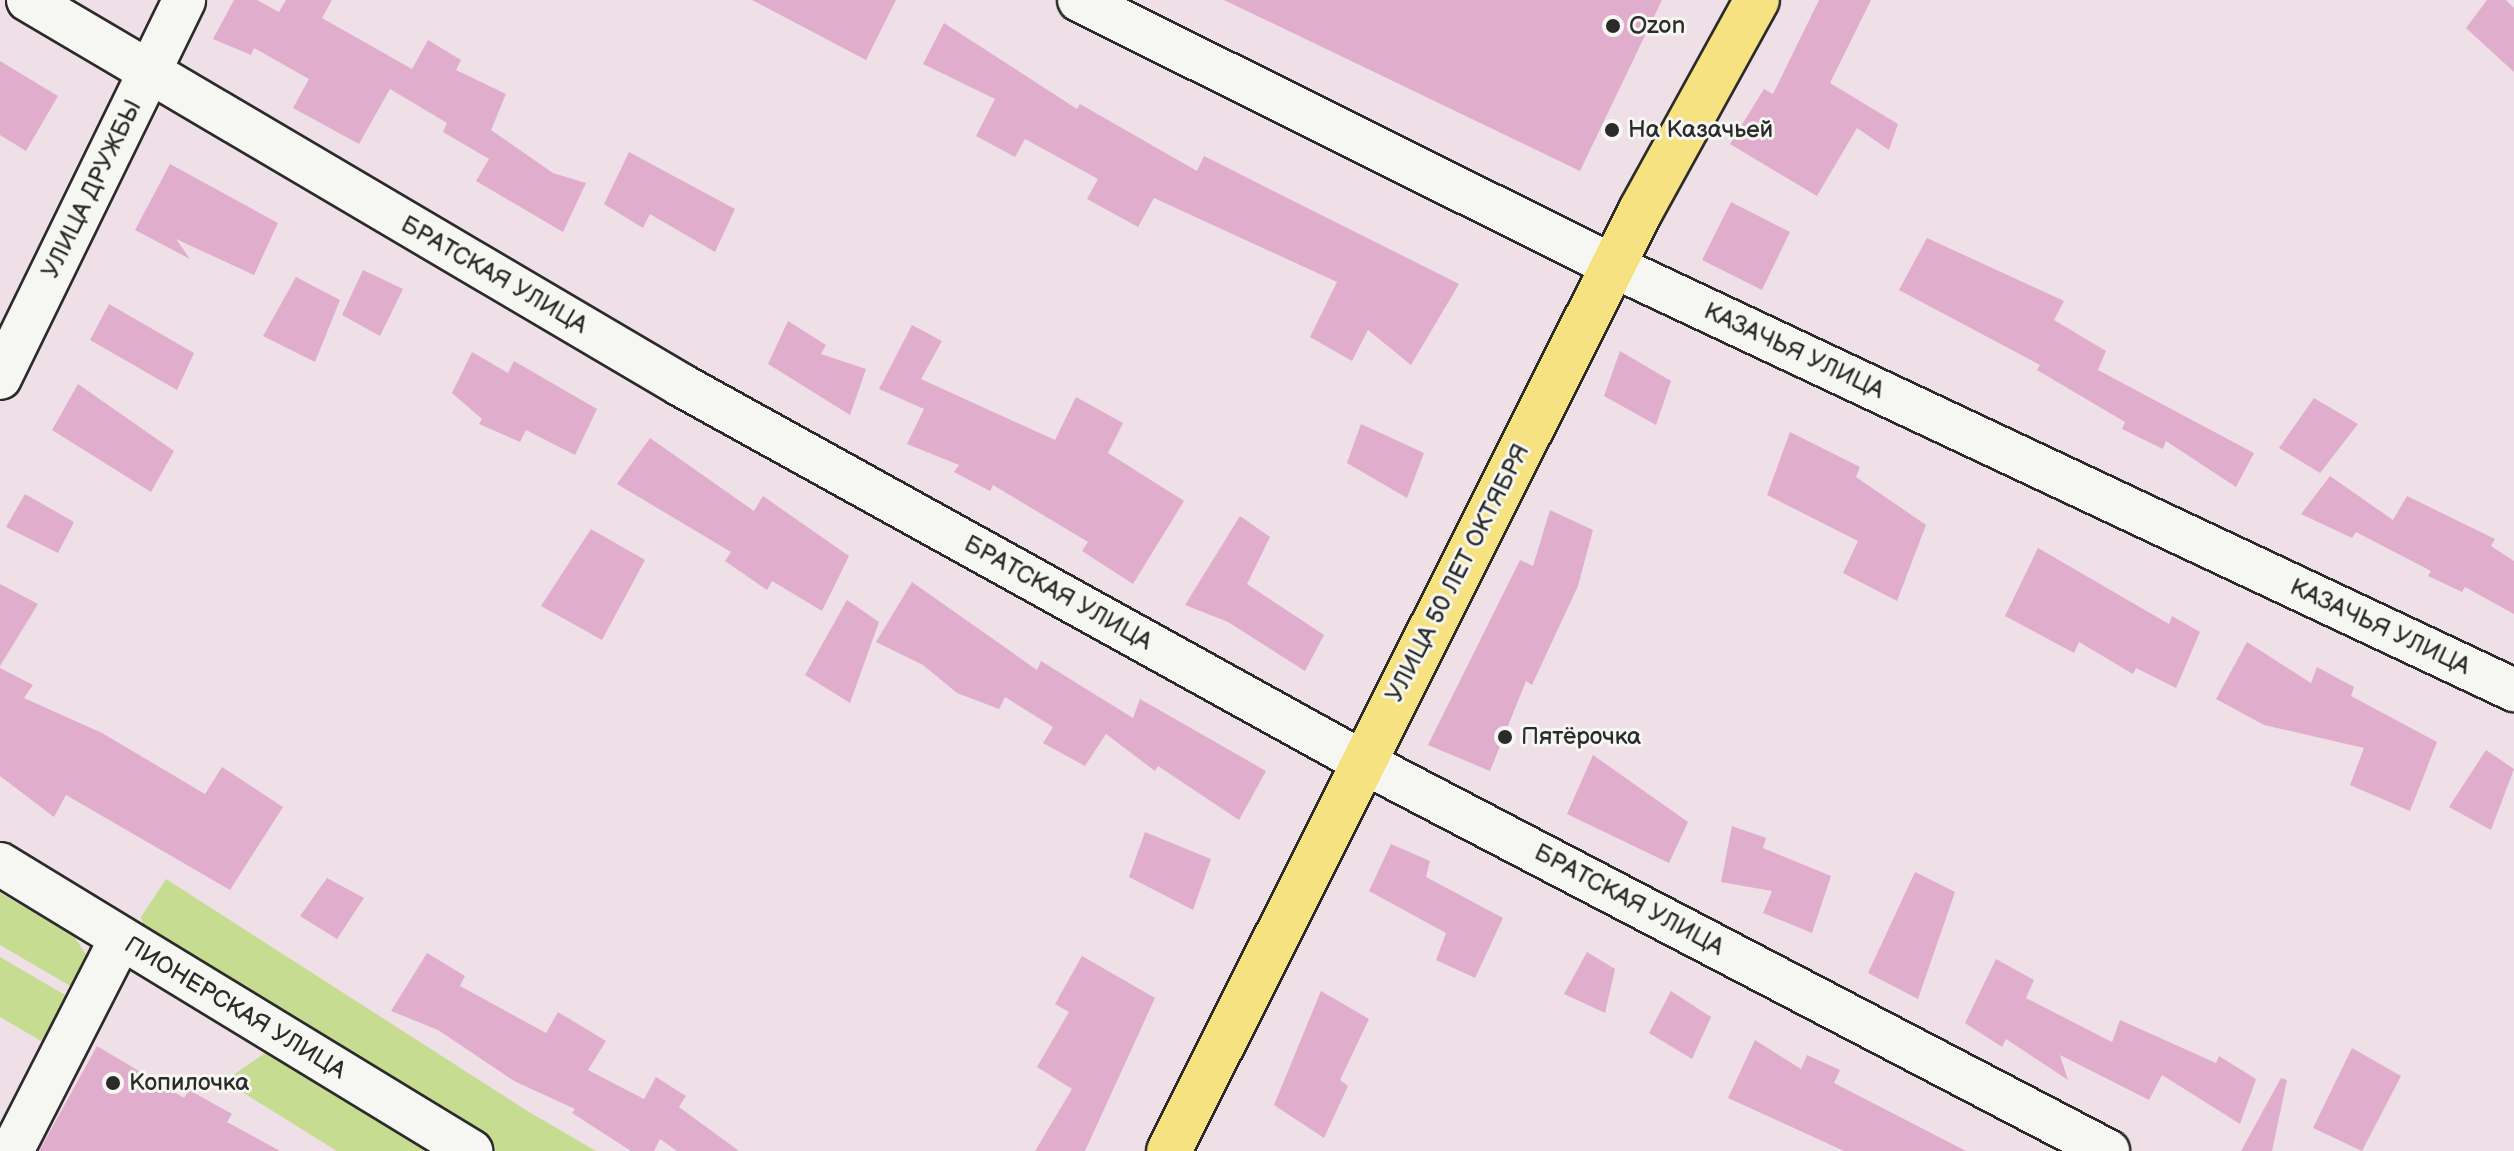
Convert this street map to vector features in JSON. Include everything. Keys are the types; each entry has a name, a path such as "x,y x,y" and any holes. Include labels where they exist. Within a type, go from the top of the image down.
{"main road":[{"name":"УЛИЦА 50 ЛЕТ ОКТЯБРЯ","path":"1169,1151 1361,761 1615,267 1757,0"}],"street":[{"name":"БРАТСКАЯ УЛИЦА","path":"28,0 681,385 1361,761 2108,1151"},
{"name":"УЛИЦА ДРУЖБЫ","path":"0,378 184,0"},
{"name":"КАЗАЧЬЯ УЛИЦА","path":"1079,0 1615,267 2514,690"},
{"name":"ПИОНЕРСКАЯ УЛИЦА","path":"0,864 471,1151"},
{"path":"12,1151 121,938"}],"green space":[{"path":"166,879 529,1112 596,1151 497,1151 145,931 141,917"},
{"path":"0,893 73,935 91,962 84,994 0,945"},
{"path":"0,957 77,1002 53,1048 0,1017"},
{"path":"268,1051 430,1151 337,1151 229,1084 230,1077"}],"building":[{"path":"234,0 257,0 279,12 286,0 332,0 322,18 412,69 428,40 461,60 456,70 506,94 491,130 553,173 586,183 563,232 476,181 489,159 443,132 447,123 390,89 359,144 293,108 309,79 254,48 251,55 213,39"},
{"path":"752,0 896,0 866,60"},
{"path":"1224,0 1662,0 1580,171"},
{"path":"1819,0 1871,0 1830,83 1898,124 1889,150 1857,128 1817,196 1730,144 1764,89 1773,94"},
{"path":"2487,0 2506,0 2514,8 2514,72 2466,28"},
{"path":"944,23 1077,109 1080,104 1197,171 1204,156 1459,284 1411,365 1368,330 1352,361 1310,337 1337,282 1154,198 1138,227 1087,199 1098,179 1025,139 1015,157 976,136 995,99 923,64"},
{"path":"0,61 58,96 26,151 0,135"},
{"path":"629,152 735,209 715,252 650,214 643,228 604,204"},
{"path":"170,164 278,223 254,275 176,239 190,259 135,230"},
{"path":"1731,202 1790,232 1762,290 1702,260"},
{"path":"1927,238 2064,301 2054,320 2106,351 2098,370 2254,453 2236,487 2166,441 2163,449 2122,429 2125,422 2037,370 2040,365 1899,290"},
{"path":"363,270 403,289 380,336 342,315"},
{"path":"296,277 340,300 315,362 263,336"},
{"path":"109,304 194,353 177,390 90,340"},
{"path":"788,321 826,345 821,354 866,369 850,415 768,364"},
{"path":"912,325 942,341 921,379 1055,440 1076,397 1123,423 1108,453 1184,501 1133,584 1082,551 1088,542 993,485 990,491 954,472 959,465 907,444 924,409 879,389"},
{"path":"1620,351 1671,381 1656,425 1604,396"},
{"path":"472,352 508,373 514,361 597,409 575,455 526,430 520,442 479,424 482,419 452,393"},
{"path":"78,384 174,451 151,492 52,430"},
{"path":"2314,398 2358,424 2320,473 2279,448"},
{"path":"1361,424 1424,453 1407,498 1347,463"},
{"path":"1790,432 1860,467 1856,477 1926,525 1897,601 1843,573 1858,541 1767,495"},
{"path":"650,438 754,511 763,496 849,556 822,611 772,581 767,590 725,561 731,552 617,484"},
{"path":"2330,476 2393,520 2407,496 2495,539 2491,546 2514,561 2514,614 2465,587 2462,592 2428,576 2431,571 2356,532 2352,538 2301,514"},
{"path":"25,494 74,522 58,553 6,527"},
{"path":"1550,510 1593,530 1578,586 1532,685 1526,681 1490,771 1428,745 1520,560 1533,566"},
{"path":"1240,516 1270,537 1247,584 1324,635 1305,671 1228,622 1185,605"},
{"path":"591,529 645,560 602,640 541,606"},
{"path":"2038,548 2169,624 2172,616 2200,632 2176,688 2136,668 2133,674 2079,642 2074,653 2005,616"},
{"path":"912,582 1037,670 1041,661 1133,718 1140,699 1266,771 1239,820 1158,766 1155,771 1106,734 1085,766 1043,743 1053,727 1005,697 999,709 957,693 923,665 876,642"},
{"path":"0,584 38,604 0,666"},
{"path":"847,600 879,622 850,703 805,675"},
{"path":"2247,642 2311,683 2317,667 2354,687 2351,696 2437,742 2410,811 2350,785 2364,748 2264,725 2216,699"},
{"path":"0,668 33,685 24,698 102,733 205,794 222,767 283,807 230,890 66,795 54,817 0,776"},
{"path":"2486,750 2514,769 2491,830 2449,807"},
{"path":"1593,755 1688,822 1669,863 1567,814"},
{"path":"1732,826 1766,838 1763,848 1831,876 1812,933 1763,913 1772,891 1721,882"},
{"path":"1145,832 1211,859 1193,910 1129,877"},
{"path":"1391,844 1430,861 1426,877 1503,918 1475,978 1436,960 1446,933 1369,891"},
{"path":"1915,872 1955,892 1918,999 1868,973"},
{"path":"327,878 364,898 337,939 300,916"},
{"path":"1587,952 1615,969 1605,1013 1564,994"},
{"path":"427,953 465,976 460,986 546,1033 558,1012 606,1041 588,1070 644,1099 656,1077 686,1096 679,1107 739,1151 677,1151 660,1139 654,1151 631,1151 572,1113 575,1109 514,1081 438,1030 391,1011"},
{"path":"1082,956 1155,998 1085,1151 1035,1151 1072,1089 1037,1067 1069,1012 1055,1004"},
{"path":"1996,959 2034,980 2026,998 2112,1042 2120,1020 2216,1063 2219,1056 2256,1079 2240,1124 2162,1075 2149,1100 2060,1055 2068,1080 2006,1039 2002,1047 1965,1023"},
{"path":"1321,991 1369,1019 1340,1080 1348,1086 1324,1138 1274,1105"},
{"path":"1671,991 1711,1017 1692,1059 1649,1033"},
{"path":"1755,1040 1801,1069 1807,1055 1840,1070 1834,1083 1966,1151 1844,1151 1728,1098"},
{"path":"97,1046 184,1098 189,1090 232,1114 227,1122 280,1151 39,1151"},
{"path":"2352,1048 2401,1076 2362,1151 2313,1128"},
{"path":"2281,1078 2287,1080 2272,1151 2241,1151"}],"place":[{"name":"Ozon","path":"1613,26"},
{"name":"На Казачьей","path":"1612,130"},
{"name":"Пятёрочка","path":"1505,737"},
{"name":"Копилочка","path":"113,1083"}]}
